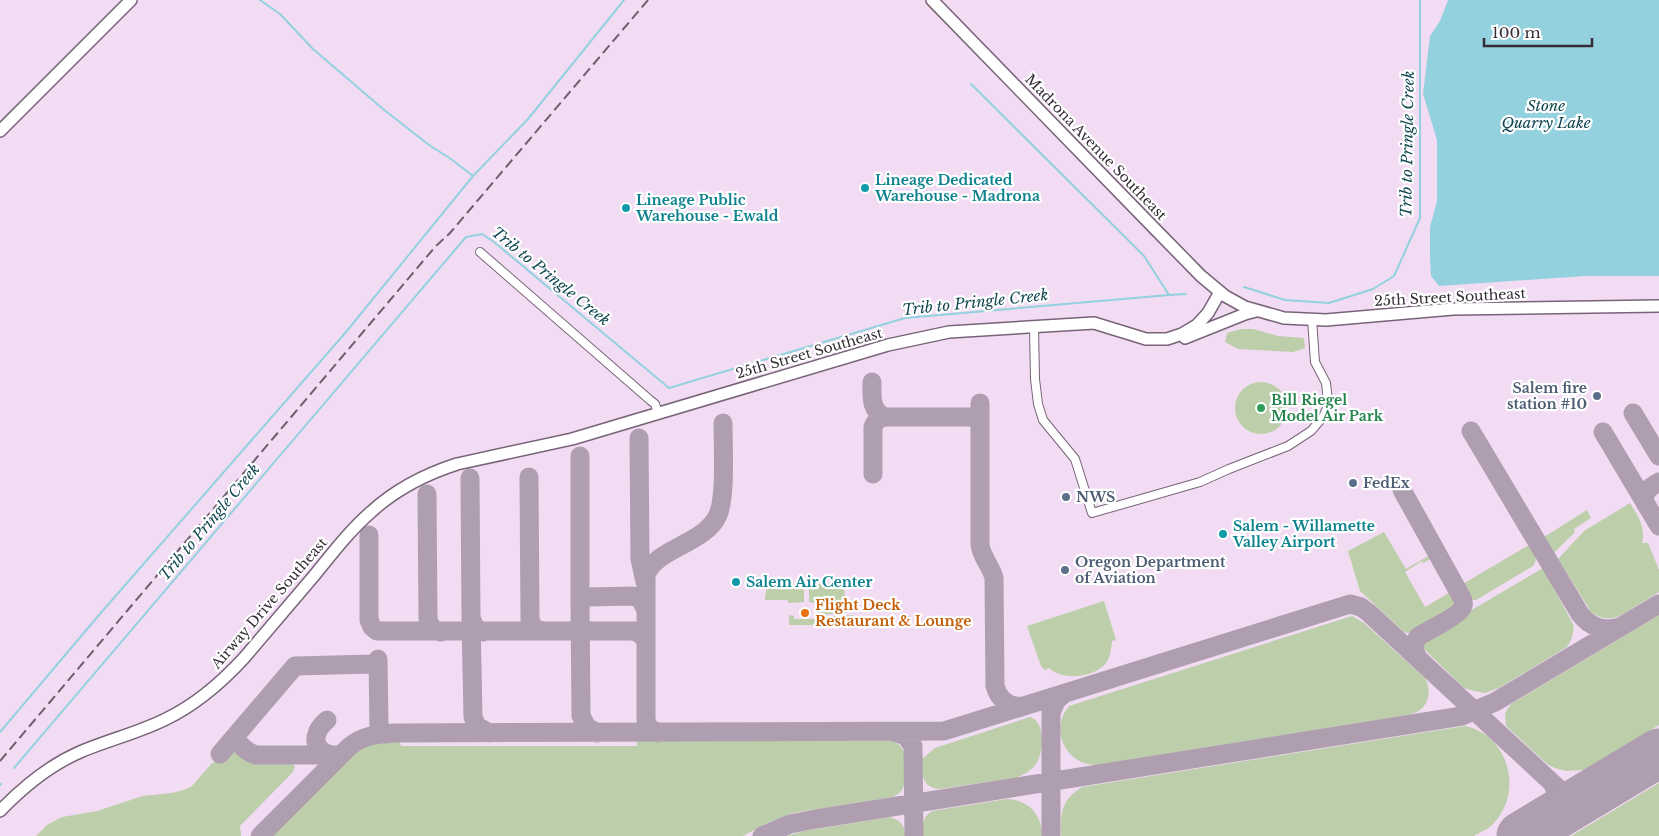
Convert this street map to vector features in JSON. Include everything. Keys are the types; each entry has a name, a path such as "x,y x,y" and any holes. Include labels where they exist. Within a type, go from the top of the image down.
{"street":[{"path":"0,131 131,0"},
{"name":"Madrona Avenue Southeast","path":"932,0 1154,228 1220,292 1245,307"},
{"path":"480,252 655,404 658,413"},
{"name":"25th Street Southeast","path":"398,492 431,474 457,464 572,439 888,345 930,335 966,330 1094,323 1146,339 1167,338 1182,334 1197,325 1208,313 1220,292"},
{"name":"25th Street Southeast","path":"1245,307 1284,318 1326,320 1453,309 1659,306"},
{"path":"1167,338 1174,341 1183,339 1256,311"},
{"path":"1034,327 1035,378 1038,404 1043,420 1074,459 1092,513 1200,482 1225,470 1288,446 1310,432 1323,417 1328,401 1326,383 1315,362 1312,320"},
{"name":"Airway Drive Southeast","path":"0,811 16,794 50,768 78,753 165,720 194,704 207,694 244,658 355,528 373,510 398,492"}],"green space":[{"path":"1241,329 1253,329 1278,336 1304,338 1305,348 1293,352 1238,349 1225,342 1227,333"},
{"name":"Bill Riegel Model Air Park","path":"1256,382 1266,382 1275,386 1283,394 1287,408 1283,422 1275,430 1266,434 1256,434 1247,430 1239,422 1235,413 1235,403 1239,394 1247,386"},
{"path":"1630,503 1642,527 1642,543 1648,543 1659,570 1659,592 1620,616 1612,618 1601,617 1591,612 1558,559 1584,531"},
{"path":"1587,510 1591,518 1574,529 1575,532 1554,553 1544,537"},
{"path":"1384,532 1406,569 1430,555 1432,558 1423,563 1422,561 1405,572 1425,607 1452,591 1458,601 1455,608 1411,634 1404,632 1360,591 1348,551"},
{"path":"1529,545 1536,558 1533,566 1476,600 1470,599 1467,596 1461,585"},
{"path":"1543,568 1574,626 1572,638 1567,647 1499,688 1485,693 1464,688 1424,649 1422,642 1426,637"},
{"path":"768,581 804,585 804,602 789,603 787,600 765,600"},
{"path":"841,583 844,585 846,613 818,615 815,603 809,602 809,585"},
{"path":"1104,601 1116,640 1112,641 1110,655 1106,663 1094,672 1078,676 1062,675 1049,668 1045,670 1041,666 1027,626"},
{"path":"789,615 794,616 794,619 817,619 817,617 853,615 853,625 789,625"},
{"path":"1659,615 1659,725 1584,770 1566,771 1547,764 1506,726 1505,713 1511,704"},
{"path":"1352,616 1364,623 1425,678 1429,691 1427,702 1420,710 1408,715 1097,765 1086,764 1077,760 1064,745 1061,725 1063,715 1069,706"},
{"path":"1030,717 1039,725 1042,738 1039,759 1032,769 1016,778 939,789 933,788 926,782 923,774 922,759 935,748"},
{"path":"1465,726 1480,731 1492,741 1501,753 1507,766 1509,781 1508,796 1503,811 1491,826 1474,836 1061,836 1063,808 1069,797 1082,787"},
{"path":"637,741 893,741 901,747 905,754 905,782 903,789 893,797 793,813 767,823 743,836 272,836 352,756 369,745 400,742 401,746 637,746"},
{"path":"234,748 239,748 244,753 262,760 289,759 295,767 293,772 240,826 241,836 36,836 47,825 62,817 97,811 143,796 184,790 192,786 212,763 222,758"},
{"path":"1659,783 1659,836 1571,836"},
{"path":"1007,799 1021,802 1032,810 1039,821 1042,836 922,836 924,819 932,811"},
{"path":"890,817 901,824 906,836 786,836 804,831"}],"water":[{"name":"Stone Quarry Lake","path":"1448,0 1659,0 1659,276 1586,276 1439,286 1431,276 1430,227 1437,201 1437,140 1423,94 1430,36 1440,21"}],"waterway":[{"name":"Trib to Pringle Creek","path":"260,0 280,14 313,49 383,109 473,176"},
{"name":"Trib to Pringle Creek","path":"0,732 99,615 346,332 473,176 528,119 624,0"},
{"name":"Trib to Pringle Creek","path":"1244,287 1285,300 1329,303 1373,289 1394,276 1420,218 1420,0"},
{"name":"Trib to Pringle Creek","path":"971,84 1144,256 1169,295 1186,294"},
{"name":"Trib to Pringle Creek","path":"14,768 466,237 482,234 494,242 669,388 905,318 1169,295"}],"taxiway":[{"path":"872,382 874,407 885,417"},
{"path":"980,403 980,545 994,578 995,686 1005,702 1014,706 1024,706"},
{"path":"1633,413 1659,456"},
{"path":"873,474 873,427 879,419 885,417 980,417"},
{"path":"658,733 649,728 646,720 646,575 651,566 660,558 703,533 712,525 718,515 721,507 723,484 723,423"},
{"path":"1471,431 1580,614 1588,622 1603,629 1620,627"},
{"path":"1603,432 1659,526"},
{"path":"639,438 640,559 645,582"},
{"path":"580,456 580,603"},
{"path":"529,477 530,620 534,628 542,631"},
{"path":"470,478 471,618 475,627 483,632"},
{"path":"1645,503 1646,492 1659,482"},
{"path":"1402,490 1463,603 1461,610 1456,614 1419,636 1414,647 1418,658"},
{"path":"427,494 428,618 432,627 441,632"},
{"path":"369,535 369,620 372,627 377,631 634,631 643,636 646,643"},
{"path":"597,733 587,727 581,716 580,603 587,597 633,596 640,599 645,608"},
{"path":"260,836 349,747 371,736 395,733 944,731 1350,604 1361,607 1369,613 1562,792 1576,797 1594,792"},
{"path":"762,836 790,824 816,819 1462,716 1495,702 1659,604"},
{"path":"471,619 473,717 477,726 489,733"},
{"path":"378,659 379,728 387,734"},
{"path":"220,754 295,666 373,664 377,666 378,670"},
{"path":"1051,836 1051,713 1056,701 1065,693"},
{"path":"327,720 318,730 316,741 321,750 331,755"},
{"path":"895,732 906,736 913,746 914,836"},
{"path":"237,734 238,741 243,747 256,755 342,754"},
{"path":"1547,821 1553,812 1557,798 1552,783"}],"runway":[{"path":"1521,836 1659,753"}],"railway":[{"path":"0,761 435,247 450,233 648,0"}],"place":[{"name":"Lineage Dedicated Warehouse - Madrona","path":"865,188"},
{"name":"Lineage Public Warehouse - Ewald","path":"626,208"},
{"name":"Salem fire station #10","path":"1597,396"},
{"name":"Bill Riegel Model Air Park","path":"1261,408"},
{"name":"FedEx","path":"1353,483"},
{"name":"NWS","path":"1066,497"},
{"name":"Salem - Willamette Valley Airport","path":"1223,534"},
{"name":"Oregon Department of Aviation","path":"1065,570"},
{"name":"Salem Air Center","path":"736,582"},
{"name":"Flight Deck Restaurant & Lounge","path":"805,613"}]}
